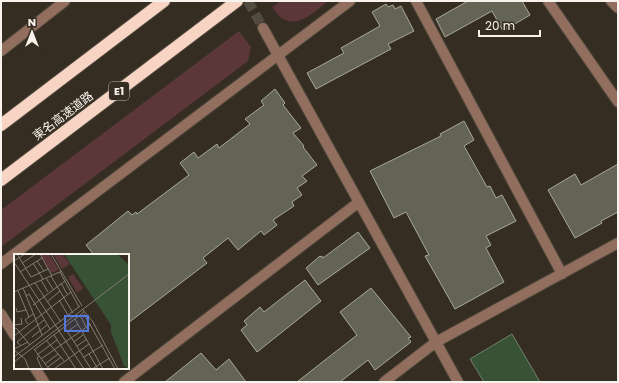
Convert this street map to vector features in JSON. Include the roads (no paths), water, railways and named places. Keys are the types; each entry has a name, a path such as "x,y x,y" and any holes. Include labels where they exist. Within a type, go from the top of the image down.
{"highway":[{"path":"1,125 164,1"},
{"name":"東名高速道路","path":"1,180 237,1"}],"street":[{"path":"1,51 65,1"},
{"path":"14,254 350,1"},
{"path":"416,1 562,274"},
{"path":"548,1 618,102"},
{"path":"611,1 618,8"},
{"path":"263,28 458,382"},
{"path":"124,382 359,202"},
{"path":"384,382 436,342 618,243"},
{"path":"1,264 14,254"},
{"path":"1,314 14,334"},
{"path":"36,369 44,382"}],"tunnel":[{"path":"248,1 263,28"}]}
